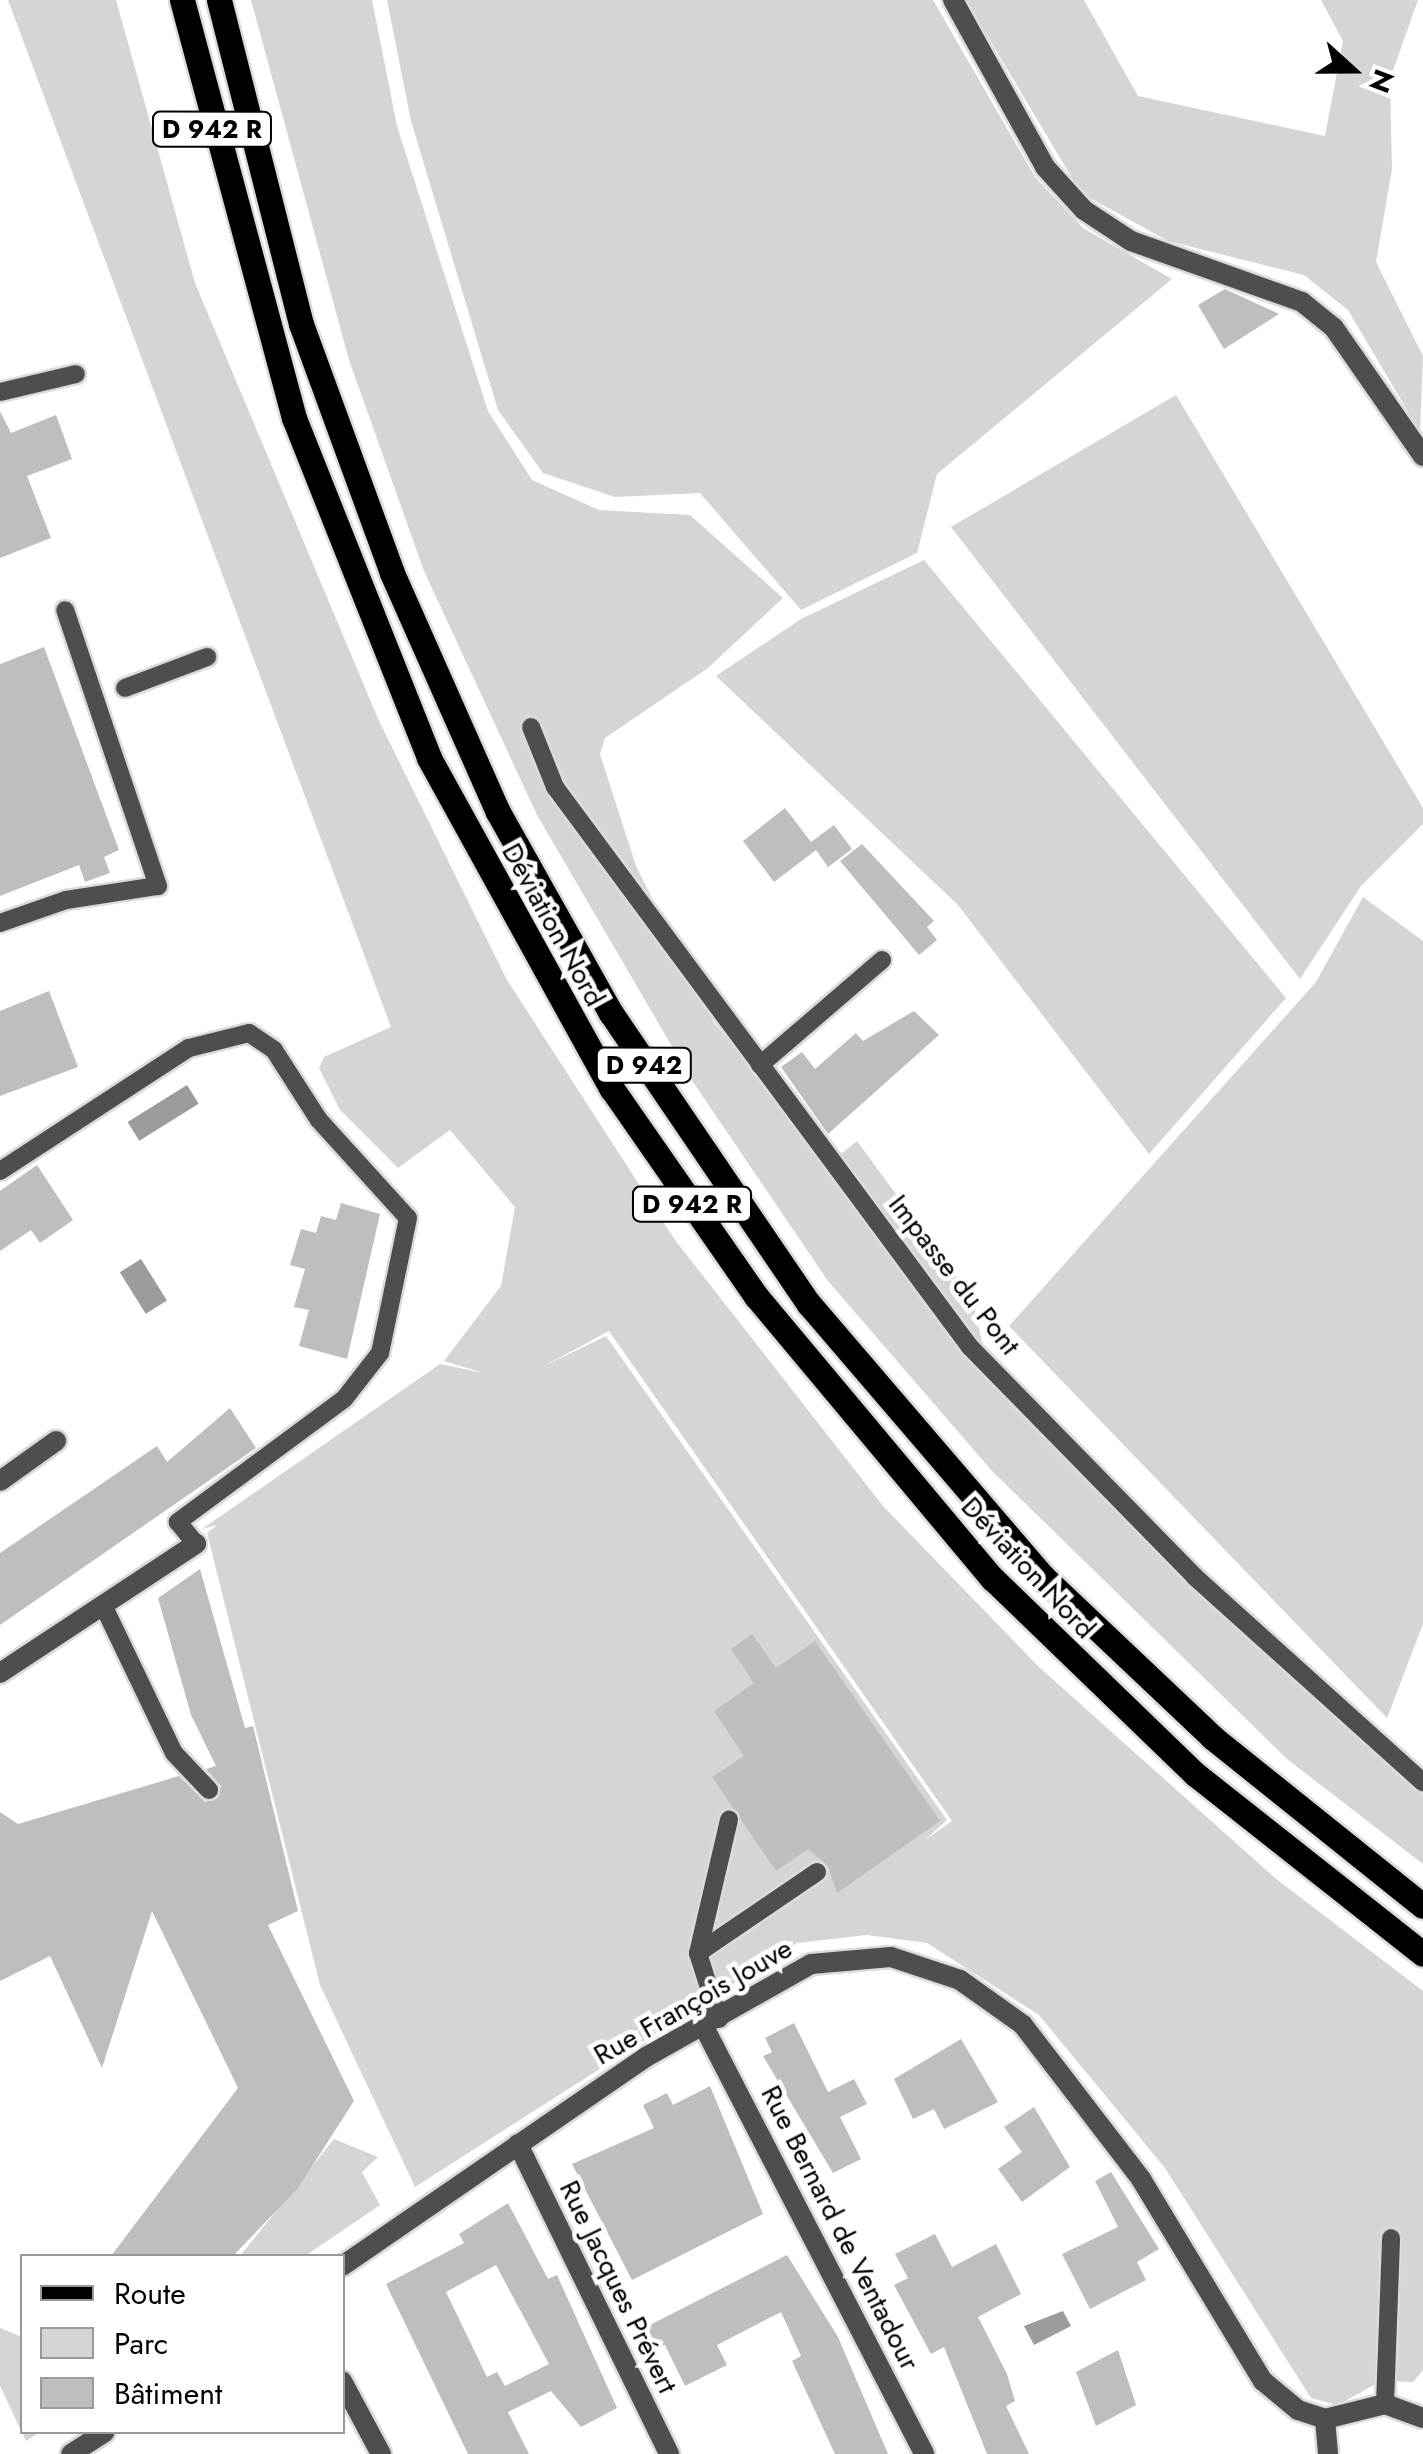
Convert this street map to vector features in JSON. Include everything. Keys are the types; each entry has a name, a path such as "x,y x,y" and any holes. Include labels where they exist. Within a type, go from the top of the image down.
{"main road":[{"name":"Déviation Nord","path":"182,0 294,418 429,758 612,1089 767,1310 993,1579 1195,1774 1423,1954"},
{"name":"Déviation Nord","path":"220,0 301,324 392,574 498,812 622,1030 808,1304 1043,1577 1212,1737 1423,1906"}],"street":[{"path":"953,0 1045,167 1084,210 1131,241 1302,302 1334,328 1423,456"},
{"path":"0,1480 56,1441"},
{"path":"0,1673 196,1544"},
{"name":"Rue François Jouve","path":"345,2264 646,2057 712,2024 811,1964 848,1954 924,1965 994,2000 1066,2076 1142,2179 1262,2381 1298,2410 1325,2418"},
{"name":"Rue Bernard de Ventadour","path":"712,2024 924,2454"},
{"name":"Rue Jacques Prévert","path":"518,2144 669,2454"},
{"path":"345,2386 381,2454"},
{"path":"1328,2454 1325,2418 1385,2404 1423,2418"},
{"path":"81,2451 102,2434"}],"lane":[{"path":"0,392 76,374"},
{"path":"0,923 66,900 158,886 65,610"},
{"path":"125,688 208,657"},
{"name":"Impasse du Pont","path":"531,727 554,788 970,1347 1196,1577 1423,1782"},
{"path":"760,1065 882,960"},
{"path":"0,1172 188,1048 249,1033 274,1050 319,1120 408,1218 380,1353 344,1399 178,1522 196,1544"},
{"path":"104,1605 174,1753 209,1790"},
{"path":"712,2024 698,1954 730,1820"},
{"path":"698,1954 817,1872"},
{"path":"1385,2404 1391,2238"}],"green space":[{"path":"8,0 116,0 195,283 379,721 507,980 675,1240 883,1506 1039,1667 1275,1878 1423,1991 1423,2370 1413,2382 1381,2381 1338,2405 1311,2398 1165,2168 1039,2015 927,1943 867,1935 797,1943 415,2187 320,1985 207,1533 217,1525 202,1529 440,1364 483,1373 444,1361 501,1286 515,1207 450,1130 398,1168 340,1110 319,1068 324,1057 391,1027","holes":["609,1331 952,1821 925,1840 947,1820 606,1336 542,1367"]},
{"path":"251,0 372,0 397,126 488,411 532,480 599,510 690,515 783,598 708,668 605,738 600,754 636,866 714,1023 830,1163 857,1141 972,1298 987,1364 1016,1409 1177,1572 1423,1795 1423,1864 1287,1759 992,1471 828,1281 691,1079 537,815 424,571 349,360"},
{"path":"387,0 933,0 1035,177 1083,228 1172,279 937,474 917,553 801,610 700,493 615,497 543,473 498,410 411,121"},
{"path":"966,0 1084,0 1138,96 1325,136 1343,41 1321,0 1418,0 1390,79 1392,169 1376,262 1423,356 1420,432 1348,310 1304,275 1168,241 1081,193"},
{"path":"1176,395 1423,808 1423,824 1361,886 1300,979 951,527"},
{"path":"924,560 1286,998 1149,1154 958,905 716,676 801,619"},
{"path":"1363,897 1423,941 1423,1624 1387,1718 1009,1326 1316,982"},
{"path":"334,2139 378,2157 362,2172 380,2205 308,2254 242,2254"},
{"path":"0,2328 20,2336 20,2428 0,2386"}],"shaded area":[{"path":"187,1085 199,1104 139,1141 128,1122"},
{"path":"141,1259 167,1301 146,1314 120,1272"},
{"path":"1063,2311 1071,2326 1034,2345 1024,2326"}],"building":[{"path":"1225,289 1279,314 1224,349 1198,305"},
{"path":"0,411 11,433 56,415 72,459 27,476 51,538 0,558"},
{"path":"44,647 119,850 104,857 110,873 85,882 79,865 0,896 0,664"},
{"path":"785,808 811,842 834,825 852,849 828,867 816,850 774,882 743,841"},
{"path":"862,844 934,921 927,927 937,940 919,955 840,861"},
{"path":"49,991 78,1067 0,1096 0,1011"},
{"path":"914,1011 939,1035 828,1134 781,1067 802,1052 815,1069 856,1033 863,1041"},
{"path":"37,1165 73,1220 40,1243 31,1230 0,1251 0,1191"},
{"path":"341,1203 380,1214 347,1359 299,1346 309,1310 294,1307 305,1269 290,1265 301,1229 316,1233 321,1216 336,1220"},
{"path":"230,1408 256,1448 0,1625 0,1553 157,1446 167,1462"},
{"path":"200,1569 245,1728 253,1726 298,1911 268,1925 354,2101 298,2188 235,2254 113,2254 238,2088 152,1911 102,2068 50,1956 0,1981 0,1812 18,1824 179,1776 205,1802 218,1798 221,1786 206,1769 216,1766 191,1715 158,1598"},
{"path":"752,1634 776,1668 815,1641 940,1821 837,1893 828,1866 808,1849 776,1871 712,1777 744,1756 714,1711 754,1683 731,1649"},
{"path":"794,2023 828,2092 854,2079 867,2104 840,2117 861,2159 833,2173 763,2056 772,2052 765,2038"},
{"path":"961,2039 998,2102 944,2129 934,2109 913,2119 894,2079"},
{"path":"710,2086 763,2214 632,2280 572,2164 654,2128 643,2105 667,2093 673,2105"},
{"path":"1034,2107 1070,2167 1022,2202 998,2169 1022,2152 1004,2127"},
{"path":"1111,2172 1159,2249 1137,2262 1146,2280 1090,2309 1062,2254 1118,2227 1095,2181"},
{"path":"508,2203 548,2279 557,2275 617,2408 581,2427 551,2391 508,2412 529,2454 468,2454 386,2284 464,2243 459,2234","holes":["496,2265 549,2364 505,2386 497,2372 487,2377 446,2292"]},
{"path":"935,2234 952,2267 996,2244 1021,2294 978,2317 1007,2374 1015,2401 1006,2406 1029,2454 987,2454 944,2347 931,2354 894,2285 908,2278 895,2254"},
{"path":"787,2255 838,2337 888,2454 835,2454 792,2361 801,2356 781,2312 717,2345 727,2365 685,2386 665,2345 657,2349 646,2327"},
{"path":"1118,2350 1136,2405 1096,2426 1076,2372"}]}
